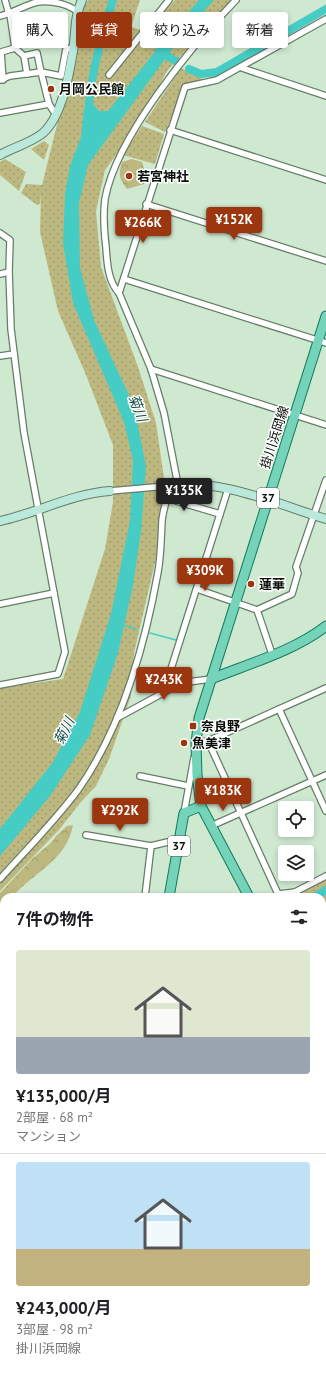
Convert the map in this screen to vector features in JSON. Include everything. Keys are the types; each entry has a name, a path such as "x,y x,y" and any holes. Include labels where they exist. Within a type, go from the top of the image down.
{"main road":[{"name":"掛川浜岡線","path":"247,893 201,806 197,775 196,743 200,718 211,679 237,602 294,415 322,342 326,316"},
{"path":"211,679 312,638 326,626"},
{"path":"184,813 201,806"},
{"name":"37","path":"170,893 184,813"}],"street":[{"path":"4,0 10,14 12,28"},
{"path":"1,154 36,138 50,125 56,115 73,48 77,11 82,0"},
{"path":"109,75 168,0"},
{"path":"177,480 164,413 151,369 119,293 114,288 108,267 104,212 105,198 123,149 156,97 180,66 236,0"},
{"path":"0,16 10,14 38,2 65,4 77,11"},
{"path":"119,293 146,204 185,87 217,80 242,68 326,19"},
{"path":"26,74 24,56 15,48 1,52 1,80 10,76 26,74 41,72 61,76 66,49 73,48"},
{"path":"24,56 36,53 49,104 56,115"},
{"path":"242,68 326,96"},
{"path":"0,113 49,104"},
{"path":"170,130 326,180"},
{"path":"146,204 326,261"},
{"path":"0,233 10,240 9,272 14,354 24,433 65,652 58,674 0,685"},
{"path":"0,274 9,272"},
{"path":"124,279 322,342"},
{"path":"0,356 14,354"},
{"path":"151,369 326,425"},
{"path":"197,588 257,610 292,594 298,573 296,567 326,480"},
{"path":"0,521 38,511 63,501 110,492 168,485 196,484 228,489 326,518"},
{"path":"0,878 36,841 78,789 107,739 116,718 131,679 149,615 159,571 162,518 168,495 168,485"},
{"path":"164,691 228,489"},
{"path":"177,490 176,500 220,514"},
{"path":"0,604 54,593"},
{"path":"257,610 272,654"},
{"path":"116,718 164,691 188,682 211,679"},
{"path":"184,813 196,743 208,741 326,688"},
{"path":"279,709 326,811"},
{"path":"208,741 278,893"},
{"path":"211,826 326,775"},
{"path":"140,776 188,786"},
{"path":"86,835 151,846 180,839"},
{"path":"145,893 151,846"},
{"path":"287,893 296,892 326,876"}],"green space":[{"path":"88,0 140,0 132,24 132,12 82,12"},
{"path":"175,0 231,0 220,12 164,12"},
{"path":"132,27 140,29 140,48 188,48 167,71 137,127 105,170 96,211 101,267 138,367 156,423 164,478 156,558 134,653 131,696 109,759 96,786 80,803 59,830 0,891 0,688 63,679 105,549 113,502 113,445 86,375 58,311 40,232 41,194 40,204 37,205 21,193 26,184 42,185 76,44 76,48 132,48"},
{"path":"181,68 206,81 185,87 165,132 145,122"},
{"path":"142,126 164,134 155,164 123,155"},
{"path":"44,141 49,145 44,160 31,149"},
{"path":"5,159 26,172 19,191 0,175 0,162"},
{"path":"132,159 142,162 146,175 144,184 127,189 122,182 120,170 122,162"},
{"path":"73,825 70,837 57,857 16,893 0,893 33,858 52,842 67,826"},
{"path":"326,877 326,893 298,893"}],"water":[{"path":"199,0 214,0 203,12 189,12"},
{"path":"158,48 173,48 88,165 79,203 80,268 94,320 134,406 146,466 141,531 133,585 118,653 90,735 50,796 0,856 0,829 53,762 80,712 111,614 130,521 133,460 124,422 73,303 63,243 65,194 70,166 81,137 84,109 93,104 99,111 108,111"}],"waterway":[{"path":"89,118 90,92 93,76 113,0"},
{"path":"189,69 201,74 217,72 326,9"},
{"path":"159,51 177,62"},
{"path":"150,633 176,640 178,638 202,561"},
{"path":"122,625 136,629"},
{"path":"321,893 326,890"}],"place":[{"name":"月岡公民館","path":"51,89"},
{"name":"若宮神社","path":"129,176"},
{"name":"蓮華","path":"251,584"},
{"name":"奈良野","path":"193,726"},
{"name":"魚美津","path":"184,743"}],"water label":[{"name":"菊川","path":"138,408"},
{"name":"菊川","path":"64,731"}]}
